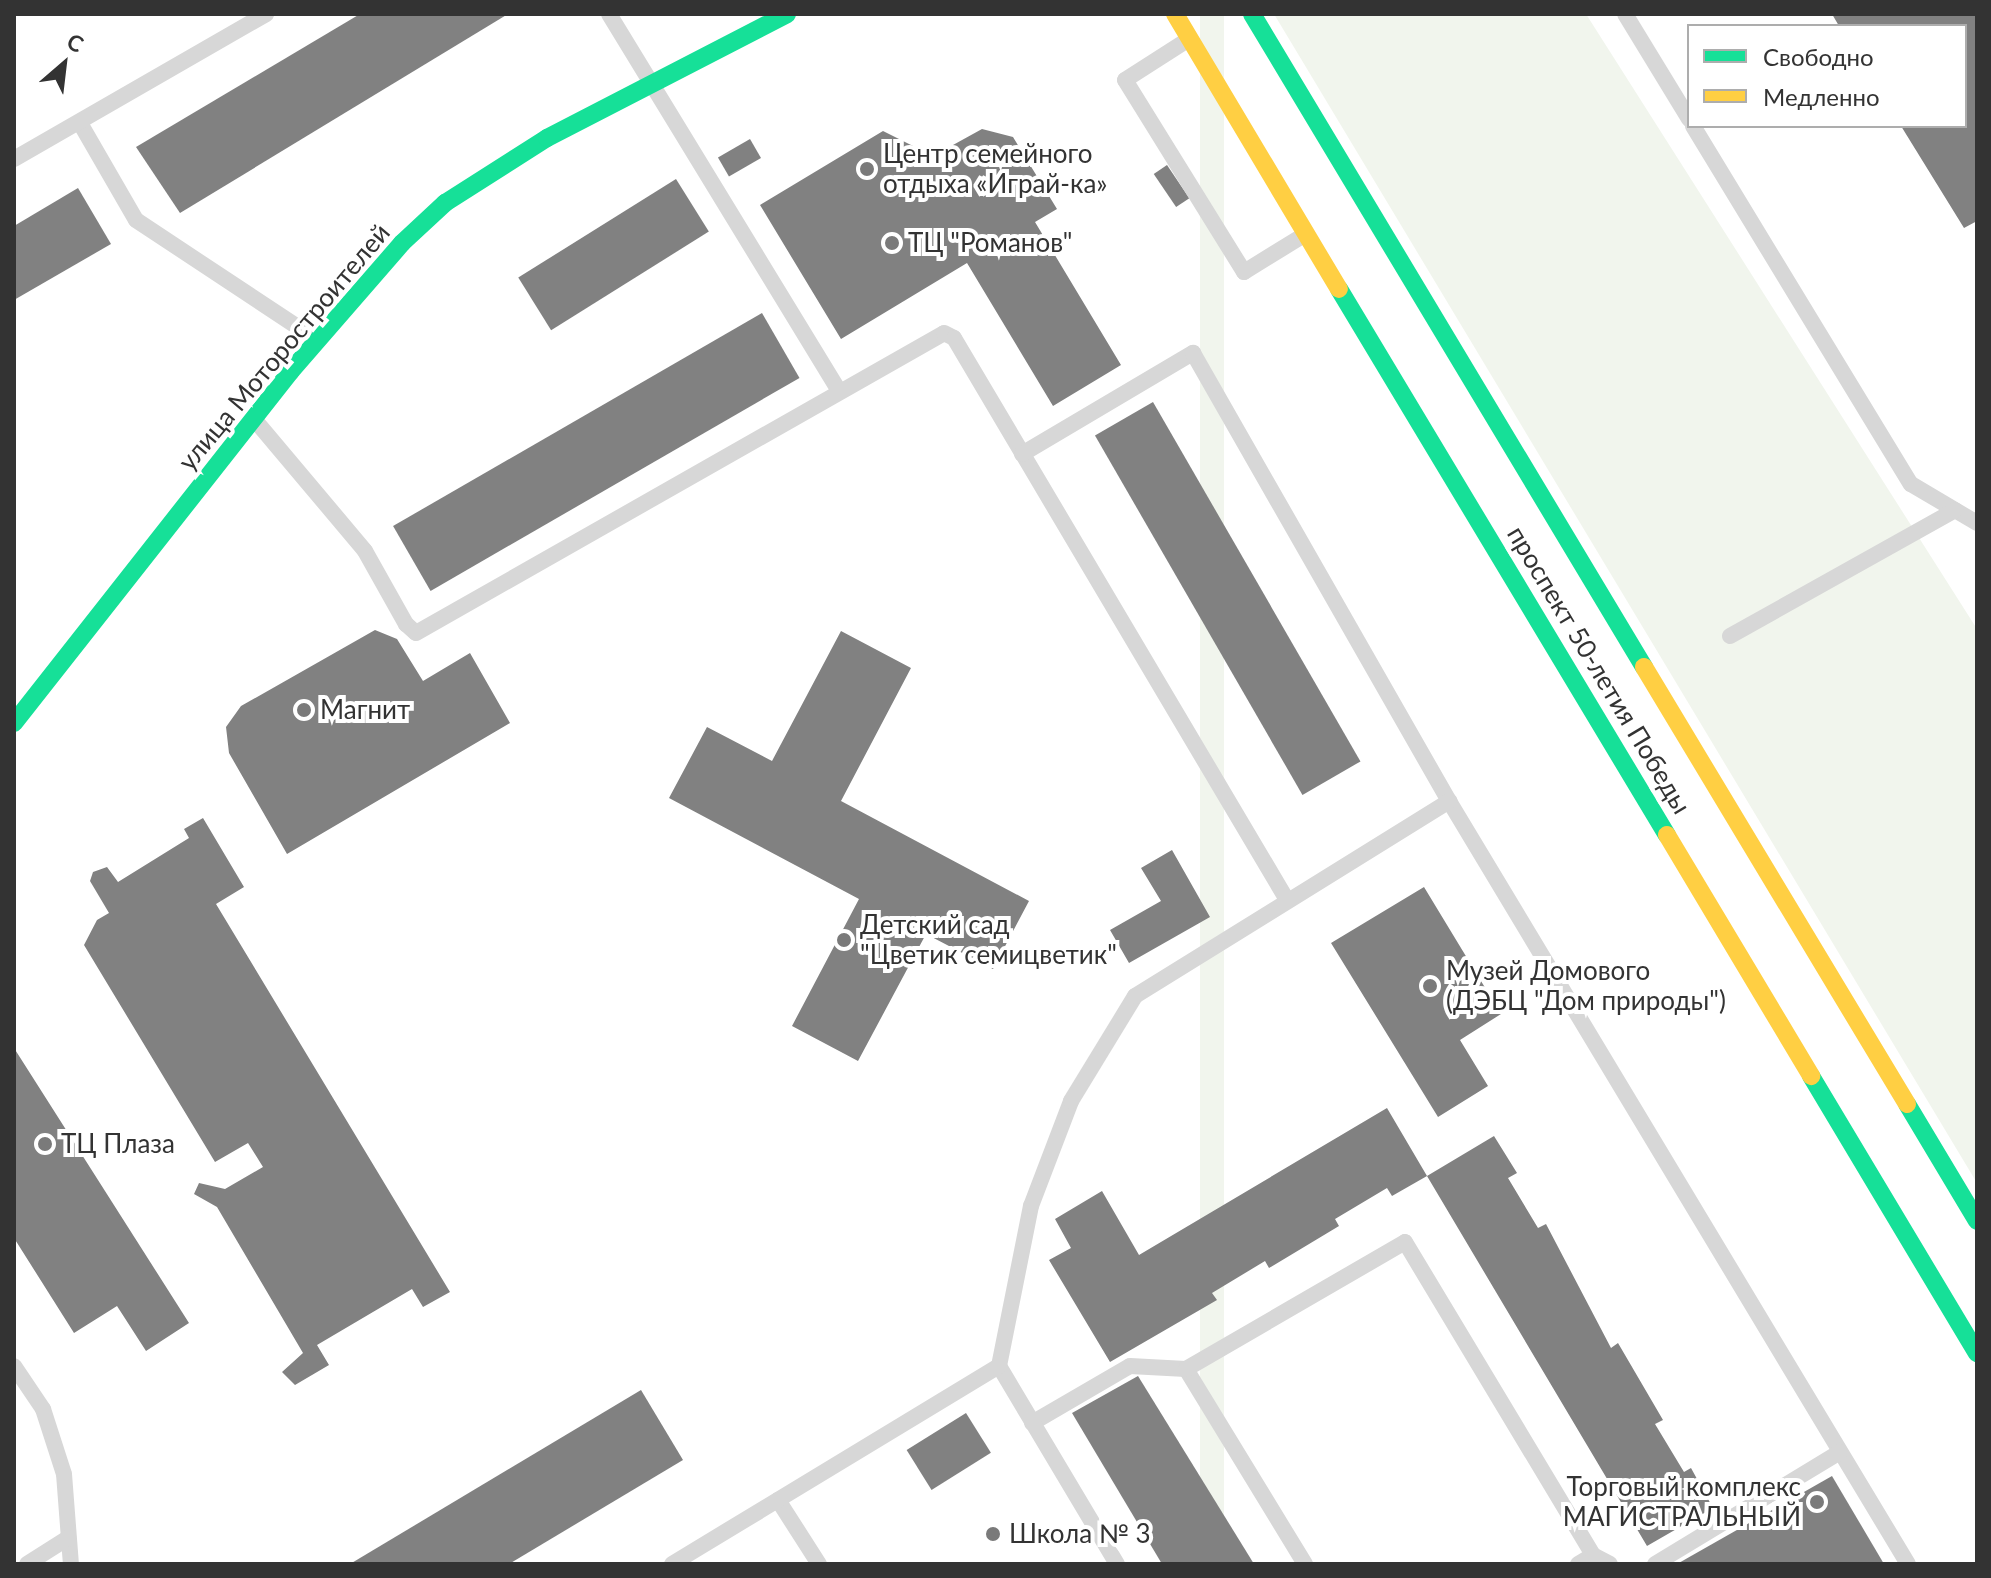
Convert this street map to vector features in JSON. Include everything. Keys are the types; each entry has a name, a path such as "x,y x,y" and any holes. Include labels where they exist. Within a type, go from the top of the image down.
{"main road":[{"name":"улица Моторостроителей","path":"14,723 317,340 445,203 547,138 787,14"},
{"name":"проспект 50-летия Победы","path":"1175,14 1977,1353"},
{"name":"проспект 50-летия Победы","path":"1252,14 1977,1221"}],"lane":[{"path":"14,159 266,14"},
{"path":"609,14 838,389"},
{"path":"1625,14 1687,116"},
{"path":"1191,38 1125,80 1244,272 1308,233"},
{"path":"80,123 136,220 317,340"},
{"path":"1694,128 1911,484 1977,523"},
{"path":"253,418 365,551 406,624 416,633 838,389 944,333 954,338 1287,900"},
{"path":"1022,454 1193,353 1449,801 1908,1564"},
{"path":"1730,636 1955,510"},
{"path":"1117,1564 999,1366 1031,1206 1071,1101 1135,996 1449,801"},
{"path":"1032,1423 1130,1366 1186,1369 1405,1242 1593,1555 1610,1564"},
{"path":"14,1366 43,1409 64,1474 71,1564"},
{"path":"672,1564 999,1366"},
{"path":"1186,1369 1305,1564"},
{"path":"1655,1564 1840,1452"},
{"path":"778,1500 819,1564"},
{"path":"27,1564 68,1538"},
{"path":"1578,1564 1593,1555"}],"shaded area":[{"path":"1200,14 1224,14 1224,1526 1200,1526"},
{"path":"1274,14 1586,14 1977,629 1977,1183"}],"building":[{"path":"360,14 508,14 180,213 136,147"},
{"path":"1832,14 1977,14 1977,221 1964,228 1902,128 1967,128 1967,24 1838,24"},
{"name":"ТЦ \"Романов\"","path":"982,129 1013,137 1057,209 1035,222 1121,365 1053,406 967,263 841,339 760,205 883,131 917,148 924,161"},
{"path":"750,139 761,158 729,177 718,158"},
{"path":"1167,165 1189,198 1176,207 1154,174"},
{"path":"676,179 709,232 551,330 518,278"},
{"path":"78,188 111,244 14,300 14,226"},
{"path":"762,313 800,378 431,591 393,526"},
{"path":"1153,402 1361,761 1302,795 1095,436"},
{"path":"375,630 397,639 423,681 470,653 510,723 287,854 229,753 226,727 241,706"},
{"path":"841,631 911,668 841,801 1029,901 993,969 926,934 858,1061 792,1026 859,899 669,798 707,727 772,761"},
{"path":"203,818 244,887 216,904 450,1292 423,1307 412,1289 317,1345 329,1365 295,1385 282,1372 303,1353 217,1207 194,1194 199,1183 225,1189 263,1167 248,1143 215,1162 84,945 97,920 109,913 90,881 93,872 107,867 118,882 189,838 184,829"},
{"path":"1172,850 1210,917 1129,963 1110,930 1161,901 1141,868"},
{"path":"1424,887 1501,1014 1460,1040 1488,1086 1438,1117 1331,943"},
{"name":"ТЦ Плаза","path":"14,1048 189,1323 146,1351 117,1306 74,1333 14,1238"},
{"path":"1387,1108 1427,1176 1392,1196 1387,1188 1335,1219 1339,1226 1269,1268 1265,1261 1212,1293 1217,1300 1110,1362 1049,1260 1071,1248 1055,1219 1102,1191 1139,1255"},
{"path":"1494,1136 1517,1173 1508,1178 1538,1228 1546,1224 1611,1348 1618,1343 1663,1420 1655,1424 1684,1472 1691,1468 1713,1508 1647,1546 1427,1176"},
{"path":"1138,1376 1254,1564 1162,1564 1072,1413"},
{"path":"641,1390 683,1460 509,1564 350,1564"},
{"path":"966,1413 991,1453 932,1490 907,1450"},
{"name":"Торговый комплекс МАГИСТРАЛЬНЫЙ","path":"1832,1476 1884,1564 1677,1564"}],"traffic: fast":[{"path":"14,723 290,372 402,243 445,203 547,138 787,14"},
{"path":"1252,14 1644,667"},
{"path":"1339,289 1667,835"},
{"path":"1811,1076 1977,1353"},
{"path":"1907,1104 1977,1221"}],"traffic: slow":[{"path":"1175,14 1339,289"},
{"path":"1644,667 1907,1104"},
{"path":"1667,835 1811,1076"}],"place":[{"name":"Центр семейного отдыха «Играй-ка»","path":"867,169"},
{"name":"ТЦ \"Романов\"","path":"892,243"},
{"name":"Магнит","path":"304,710"},
{"name":"Детский сад \"Цветик семицветик\"","path":"844,940"},
{"name":"Музей Домового (ДЭБЦ \"Дом природы\")","path":"1430,986"},
{"name":"ТЦ Плаза","path":"45,1144"},
{"name":"Торговый комплекс МАГИСТРАЛЬНЫЙ","path":"1817,1502"},
{"name":"Школа № 3","path":"993,1534"}]}
